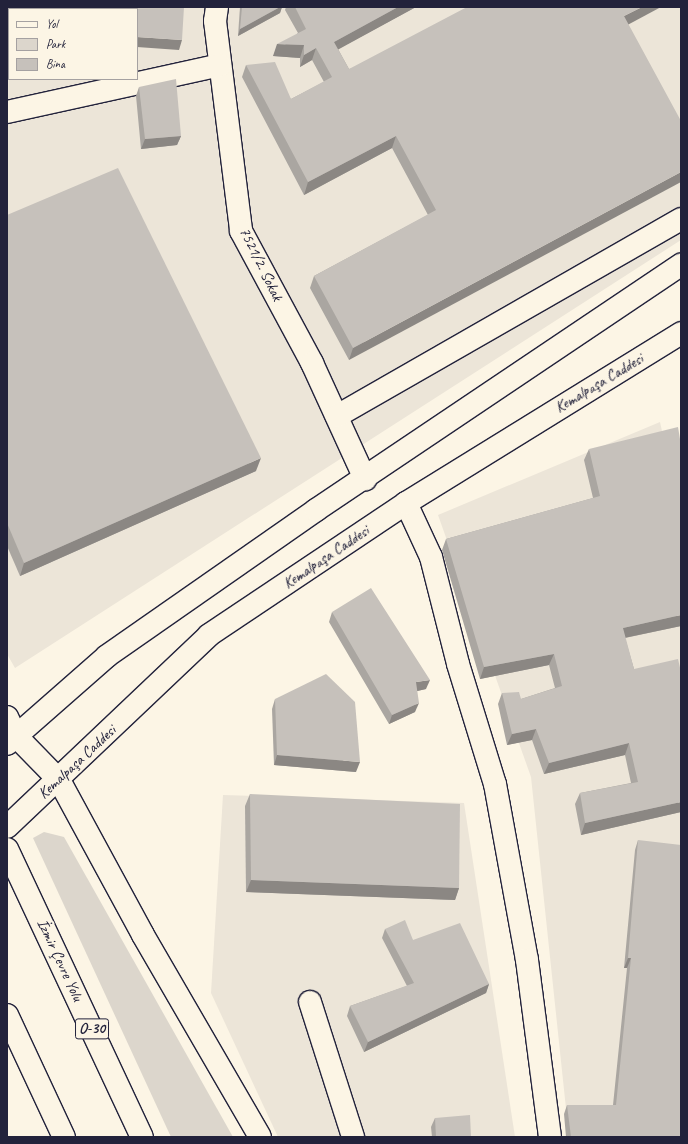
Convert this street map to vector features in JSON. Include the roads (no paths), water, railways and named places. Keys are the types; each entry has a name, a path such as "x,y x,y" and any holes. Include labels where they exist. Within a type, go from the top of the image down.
{"main road":[{"name":"7521/2. Sokak","path":"217,7 215,21 241,232 312,363 365,479"},
{"path":"7,112 220,65"},
{"path":"337,416 681,219"},
{"path":"260,1137 143,935 59,780 10,732 107,656 316,510 365,479 681,265"},
{"name":"Kemalpaşa Caddesi","path":"7,827 59,780 209,635 406,503 681,333"},
{"path":"406,503 431,557 458,664 495,784 527,960 550,1137"},
{"name":"İzmir Çevre Yolu","path":"7,849 142,1137"},
{"path":"310,1002 353,1137"},
{"path":"7,1015 64,1137"}]}
